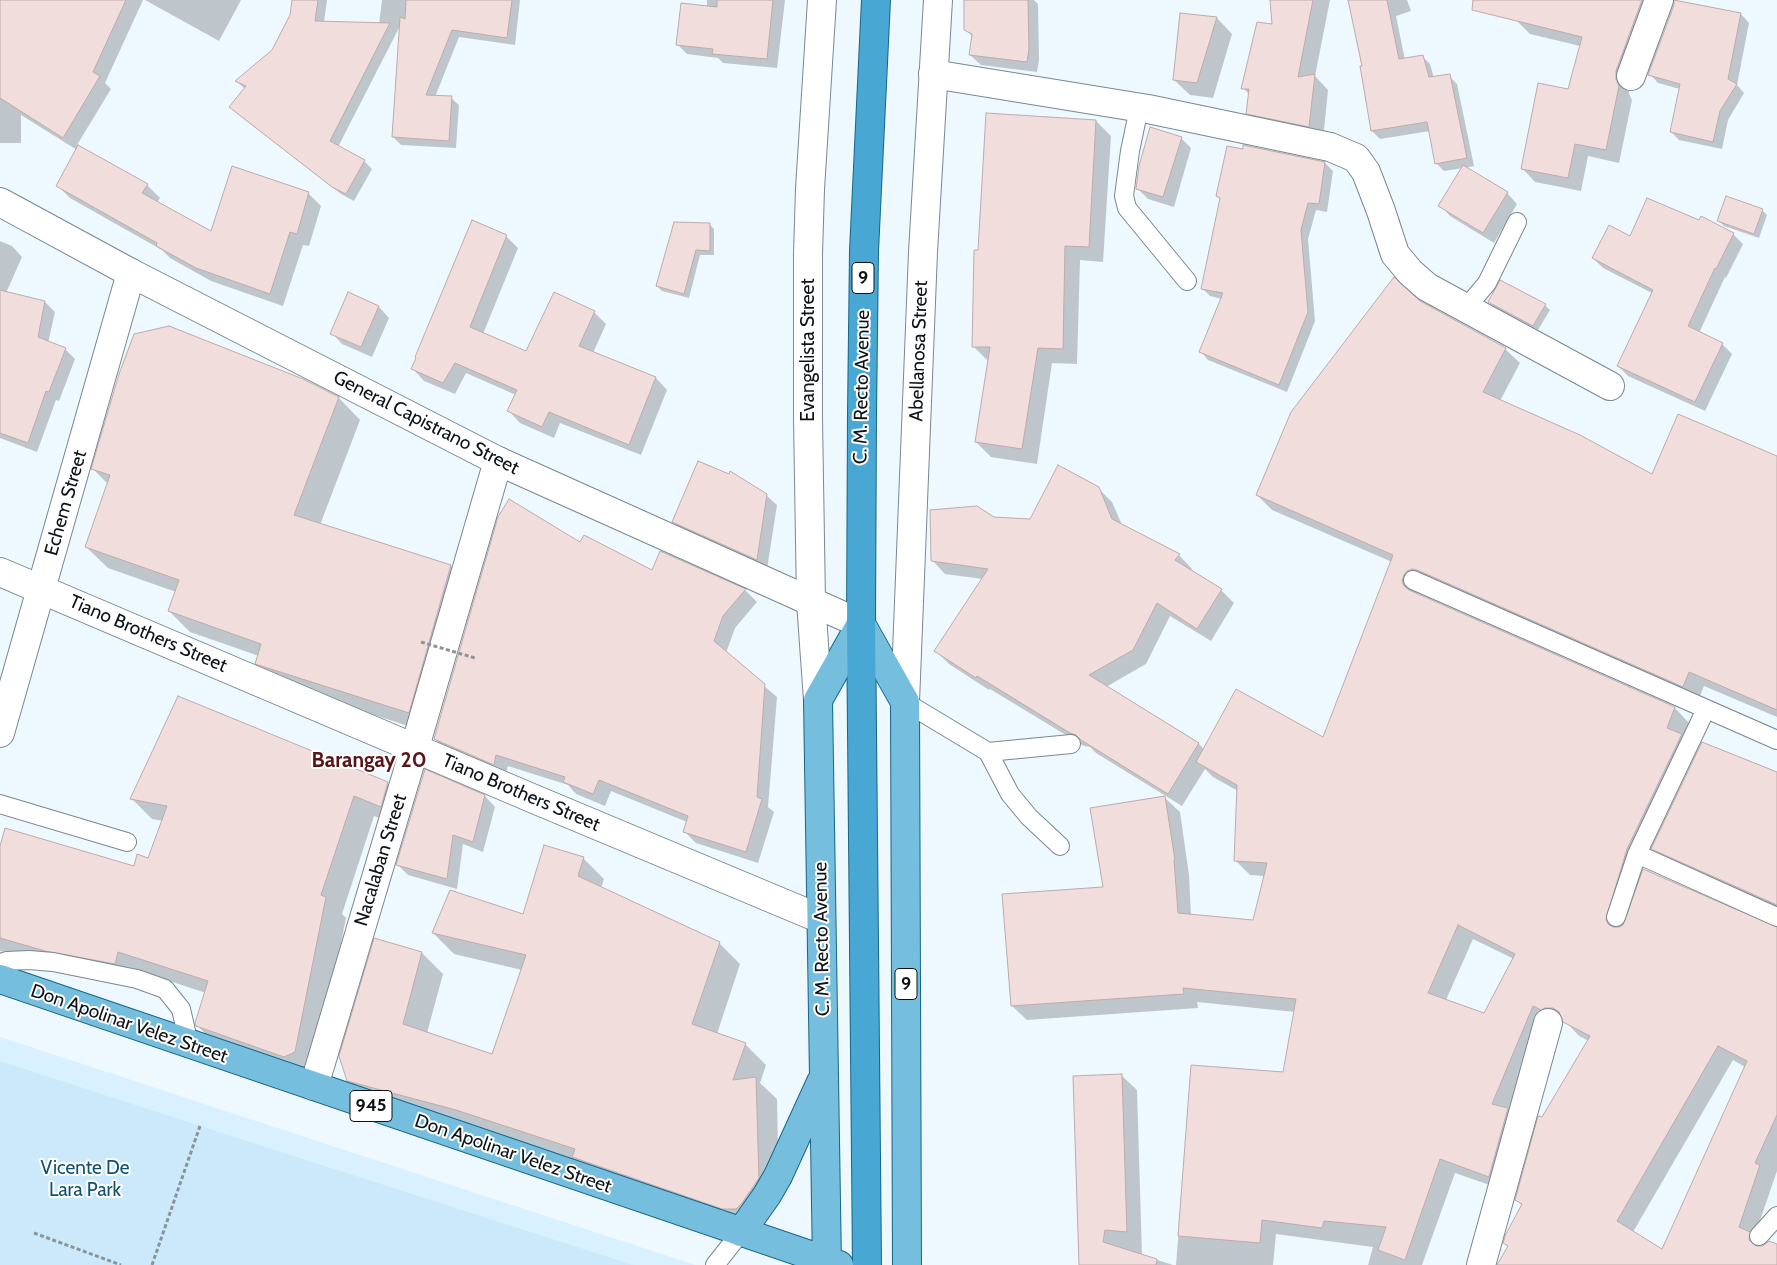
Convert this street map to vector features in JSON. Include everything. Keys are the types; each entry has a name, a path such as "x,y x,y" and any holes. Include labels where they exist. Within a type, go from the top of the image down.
{"highway":[{"name":"C. M. Recto Avenue","path":"867,1265 861,624 864,251 876,0"}],"main road":[{"name":"C. M. Recto Avenue","path":"831,1264 824,1077 818,700 861,624"},
{"name":"C. M. Recto Avenue","path":"861,624 905,702 907,1265"},
{"name":"Don Apolinar Velez Street","path":"0,979 831,1264"},
{"path":"741,1232 778,1176 824,1077"}],"street":[{"name":"Evangelista Street","path":"818,700 811,602 808,254 810,189 822,0"},
{"name":"Abellanosa Street","path":"905,702 922,262 938,0"},
{"path":"1631,76 1659,0"},
{"path":"934,74 1139,108 1330,148 1356,158 1366,172 1395,254 1410,272 1427,287 1610,386"},
{"name":"General Capistrano Street","path":"0,202 131,273 498,461 861,624"},
{"name":"Echem Street","path":"0,733 131,273"},
{"name":"Nacalaban Street","path":"314,1086 498,461"},
{"name":"Tiano Brothers Street","path":"0,572 821,919"},
{"path":"1481,1265 1548,1023"}],"lane":[{"path":"1139,108 1130,151 1124,196 1127,208 1187,282"},
{"path":"1466,308 1486,283 1517,222"},
{"path":"1413,580 1777,740"},
{"path":"905,702 988,752 1010,794 1029,817 1060,846"},
{"path":"1616,917 1637,854 1706,709"},
{"path":"988,752 1072,744"},
{"path":"0,804 127,842"},
{"path":"1637,854 1777,917"},
{"path":"0,963 29,960 53,962 138,979 165,989 181,1009 189,1044"},
{"path":"1759,1236 1777,1216"},
{"path":"715,1265 741,1232"}],"path":[{"path":"421,642 475,658"},
{"path":"152,1265 200,1126"},
{"path":"34,1233 121,1265"}],"shaded area":[{"name":"Vicente De Lara Park","path":"0,1037 695,1265 0,1265"}],"green space":[{"name":"Vicente De Lara Park","path":"0,1061 200,1126 633,1265 0,1265"}],"building":[{"path":"0,0 126,0 93,72 100,76 63,138 0,98"},
{"path":"292,0 318,0 315,21 390,23 330,141 365,160 346,194 332,187 229,107 246,86 235,81 272,50 290,15"},
{"path":"406,0 512,0 507,38 452,30 426,95 452,96 449,141 392,137 400,17 405,19"},
{"path":"717,0 773,0 767,59 712,54 713,49 676,45 681,3 717,7"},
{"path":"964,0 1028,0 1029,49 1027,62 969,55 972,34 964,30"},
{"path":"1270,0 1313,0 1298,77 1315,74 1309,127 1246,114 1249,89 1241,89 1257,22 1272,24"},
{"path":"1348,0 1387,0 1399,59 1423,55 1429,77 1450,74 1467,158 1435,164 1427,122 1371,131 1360,66 1362,66"},
{"path":"1473,0 1642,0 1616,71 1616,79 1619,86 1606,150 1575,144 1568,178 1521,169 1538,83 1568,89 1582,37 1472,10"},
{"path":"1674,0 1741,13 1728,79 1737,84 1720,111 1713,142 1670,132 1680,84 1648,75 1674,5"},
{"path":"1180,13 1217,17 1197,83 1173,80"},
{"path":"986,113 1096,120 1089,247 1065,246 1063,349 1038,348 1022,449 975,442 990,347 972,347 974,250 978,250"},
{"path":"1150,127 1182,137 1163,197 1136,189 1139,166"},
{"path":"78,145 148,184 142,193 211,231 232,166 309,192 297,234 290,232 270,294 196,268 156,246 157,243 56,186"},
{"path":"1243,145 1325,162 1319,204 1308,203 1301,230 1308,312 1279,385 1199,352 1223,293 1201,289 1220,198 1216,196 1227,146 1243,149"},
{"path":"1463,165 1508,192 1483,233 1438,206"},
{"path":"1726,196 1763,209 1754,234 1717,221"},
{"path":"1647,198 1699,220 1701,216 1734,233 1715,268 1688,326 1723,343 1695,402 1617,366 1653,290 1592,258 1609,225 1630,236"},
{"path":"472,220 507,235 470,327 526,351 554,292 595,311 579,346 656,377 629,445 549,412 542,427 507,411 517,390 455,363 443,383 411,369"},
{"path":"674,222 710,223 710,251 696,250 684,294 656,286"},
{"path":"1394,277 1420,301 1506,348 1483,392 1580,435 1652,474 1678,414 1777,456 1777,710 1689,672 1683,687 1417,570 1407,571 1402,581 1409,590 1675,707 1667,728 1682,734 1627,849 1606,919 1608,924 1613,927 1623,925 1643,869 1777,927 1777,1115 1755,1163 1760,1165 1739,1227 1750,1232 1749,1240 1756,1246 1763,1246 1769,1241 1777,1244 1777,1265 1497,1265 1508,1246 1503,1243 1506,1234 1522,1204 1515,1200 1538,1116 1542,1117 1590,1036 1563,1022 1559,1012 1553,1008 1541,1010 1533,1006 1492,1104 1508,1108 1489,1177 1440,1159 1405,1260 1378,1250 1386,1227 1324,1221 1322,1228 1262,1220 1260,1243 1178,1236 1191,1065 1283,1072 1296,999 1183,988 1184,994 1011,1006 1002,894 1103,887 1090,808 1165,796 1175,860 1178,913 1253,920 1267,863 1234,861 1237,785 1196,762 1236,689 1323,737 1393,555 1256,495 1291,412","holes":["1458,925 1515,954 1484,1013 1428,993","1718,1046 1747,1061 1662,1249 1617,1221"]},
{"path":"1500,280 1546,304 1533,326 1488,302"},
{"path":"0,290 45,301 38,337 66,348 49,392 46,391 28,443 0,433"},
{"path":"348,292 379,306 361,347 330,334"},
{"path":"169,326 303,379 339,397 294,515 451,565 409,713 255,664 261,644 168,611 179,580 85,547 110,475 91,469 119,374 134,334"},
{"path":"698,461 729,474 730,471 767,494 757,560 672,522"},
{"path":"1058,465 1099,487 1112,519 1180,554 1175,560 1222,589 1197,629 1157,603 1133,650 1089,675 1199,743 1168,794 1081,740 1076,735 977,676 976,678 934,651 988,569 931,561 930,510 977,506 994,517 1030,519"},
{"path":"509,499 580,542 584,535 652,570 660,551 746,589 723,616 714,641 765,684 757,797 762,799 746,852 683,832 688,816 599,780 593,794 563,782 565,777 496,755 494,765 434,739 498,517"},
{"path":"178,696 388,782 381,807 354,796 321,895 326,897 295,1052 284,1057 196,1026 195,1023 208,981 118,952 115,964 45,951 0,938 0,846 5,828 134,866 137,854 148,858 167,806 130,799"},
{"path":"1702,742 1777,772 1777,905 1651,849"},
{"path":"425,769 485,795 473,842 453,835 447,879 396,865"},
{"path":"544,845 584,857 578,876 720,942 692,1024 746,1043 733,1080 756,1077 759,1178 736,1209 722,1209 572,1157 575,1149 456,1110 347,1081 339,1056 374,938 422,952 403,1024 492,1054 526,955 432,933 450,890 523,914"},
{"path":"1122,1074 1127,1232 1105,1230 1103,1242 1157,1259 1156,1265 1079,1265 1073,1076"}],"district":[{"name":"Barangay 20","path":"369,761"}]}
